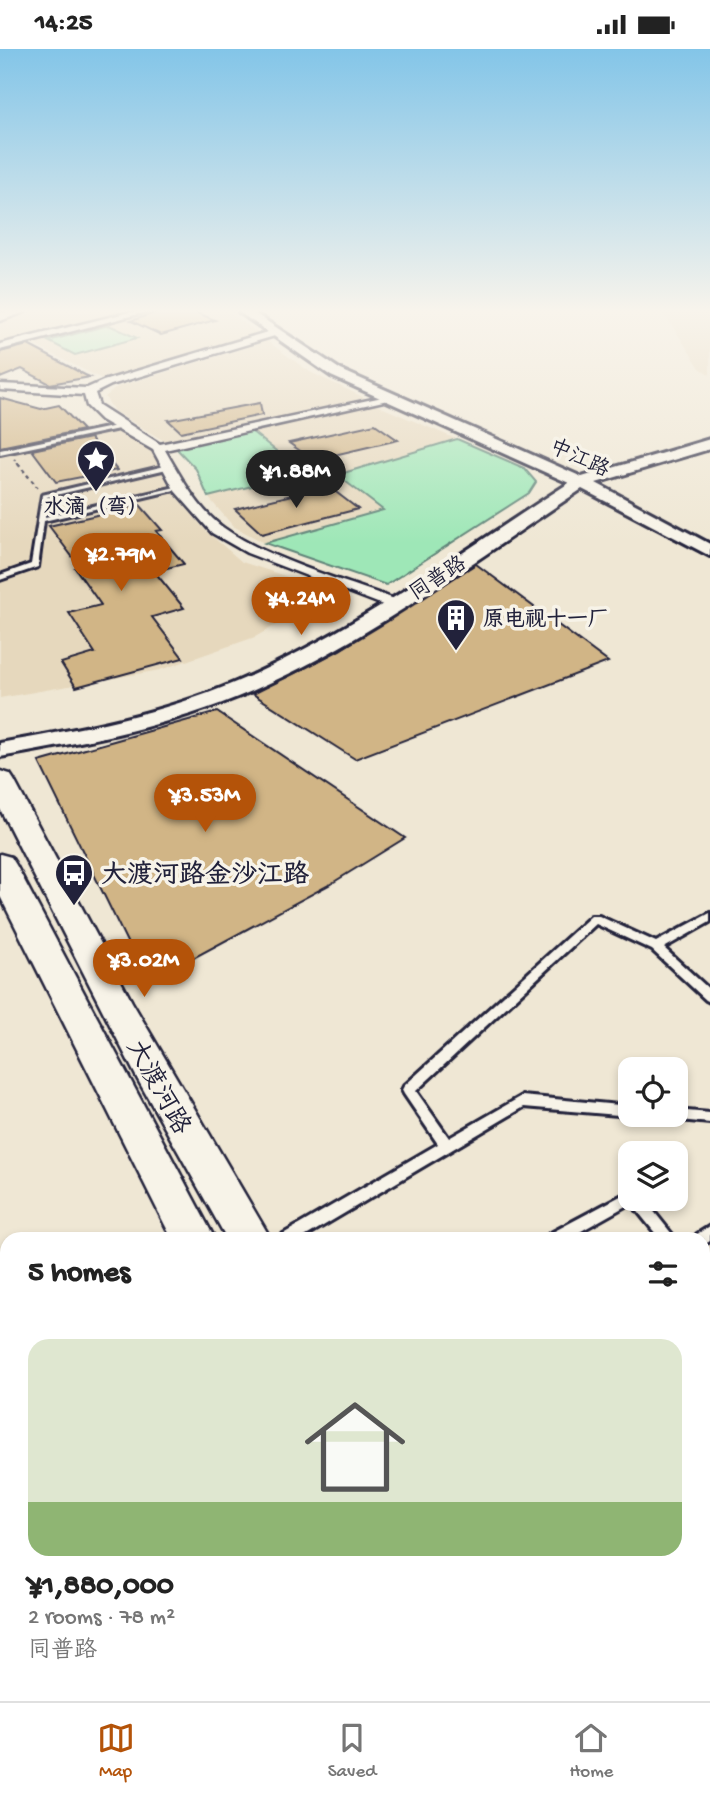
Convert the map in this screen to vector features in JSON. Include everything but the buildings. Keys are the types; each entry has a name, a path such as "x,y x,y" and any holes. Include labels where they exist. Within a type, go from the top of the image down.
{"main road":[{"name":"大渡河路","path":"0,780 101,981 202,1162 246,1232"},
{"name":"大渡河路","path":"0,865 190,1232"}],"street":[{"path":"37,389 89,392 96,389"},
{"name":"中江路","path":"371,389 582,482 710,551"},
{"path":"89,392 93,406 99,411 158,448 180,488 217,530 252,550 394,604"},
{"path":"158,448 388,397"},
{"name":"同普路","path":"0,750 84,735 167,714 217,697 278,671 334,643 582,482 710,444"}],"lane":[{"path":"4,451 126,426"},
{"path":"0,578 35,565 44,496 169,467"},
{"path":"133,475 148,496"},
{"path":"41,520 180,488"},
{"path":"656,947 710,916"},
{"path":"447,1146 408,1090 594,919 656,947 710,997"},
{"path":"300,1232 522,1101 618,1110"},
{"path":"688,1116 710,1118"},
{"path":"567,1232 618,1204"},
{"path":"646,1211 663,1232"}],"path":[{"path":"4,451 44,496"}],"shaded area":[{"path":"114,389 346,389 365,398 166,442 114,411 105,397"},
{"path":"374,404 524,468 536,482 529,493 386,585 265,543 233,526 208,497 196,469 176,448"},
{"path":"124,430 154,453 169,487 206,531 242,562 334,592 255,637 160,670 0,698 0,455"}],"green space":[{"path":"251,431 304,473 208,497 196,469 176,448"},
{"path":"457,439 524,468 536,482 529,493 386,585 265,543 383,510 337,475"}],"place":[{"name":"水滴（弯）","path":"96,493"},
{"name":"原电视十一厂","path":"456,652"},
{"name":"大渡河路金沙江路","path":"74,907"}]}
